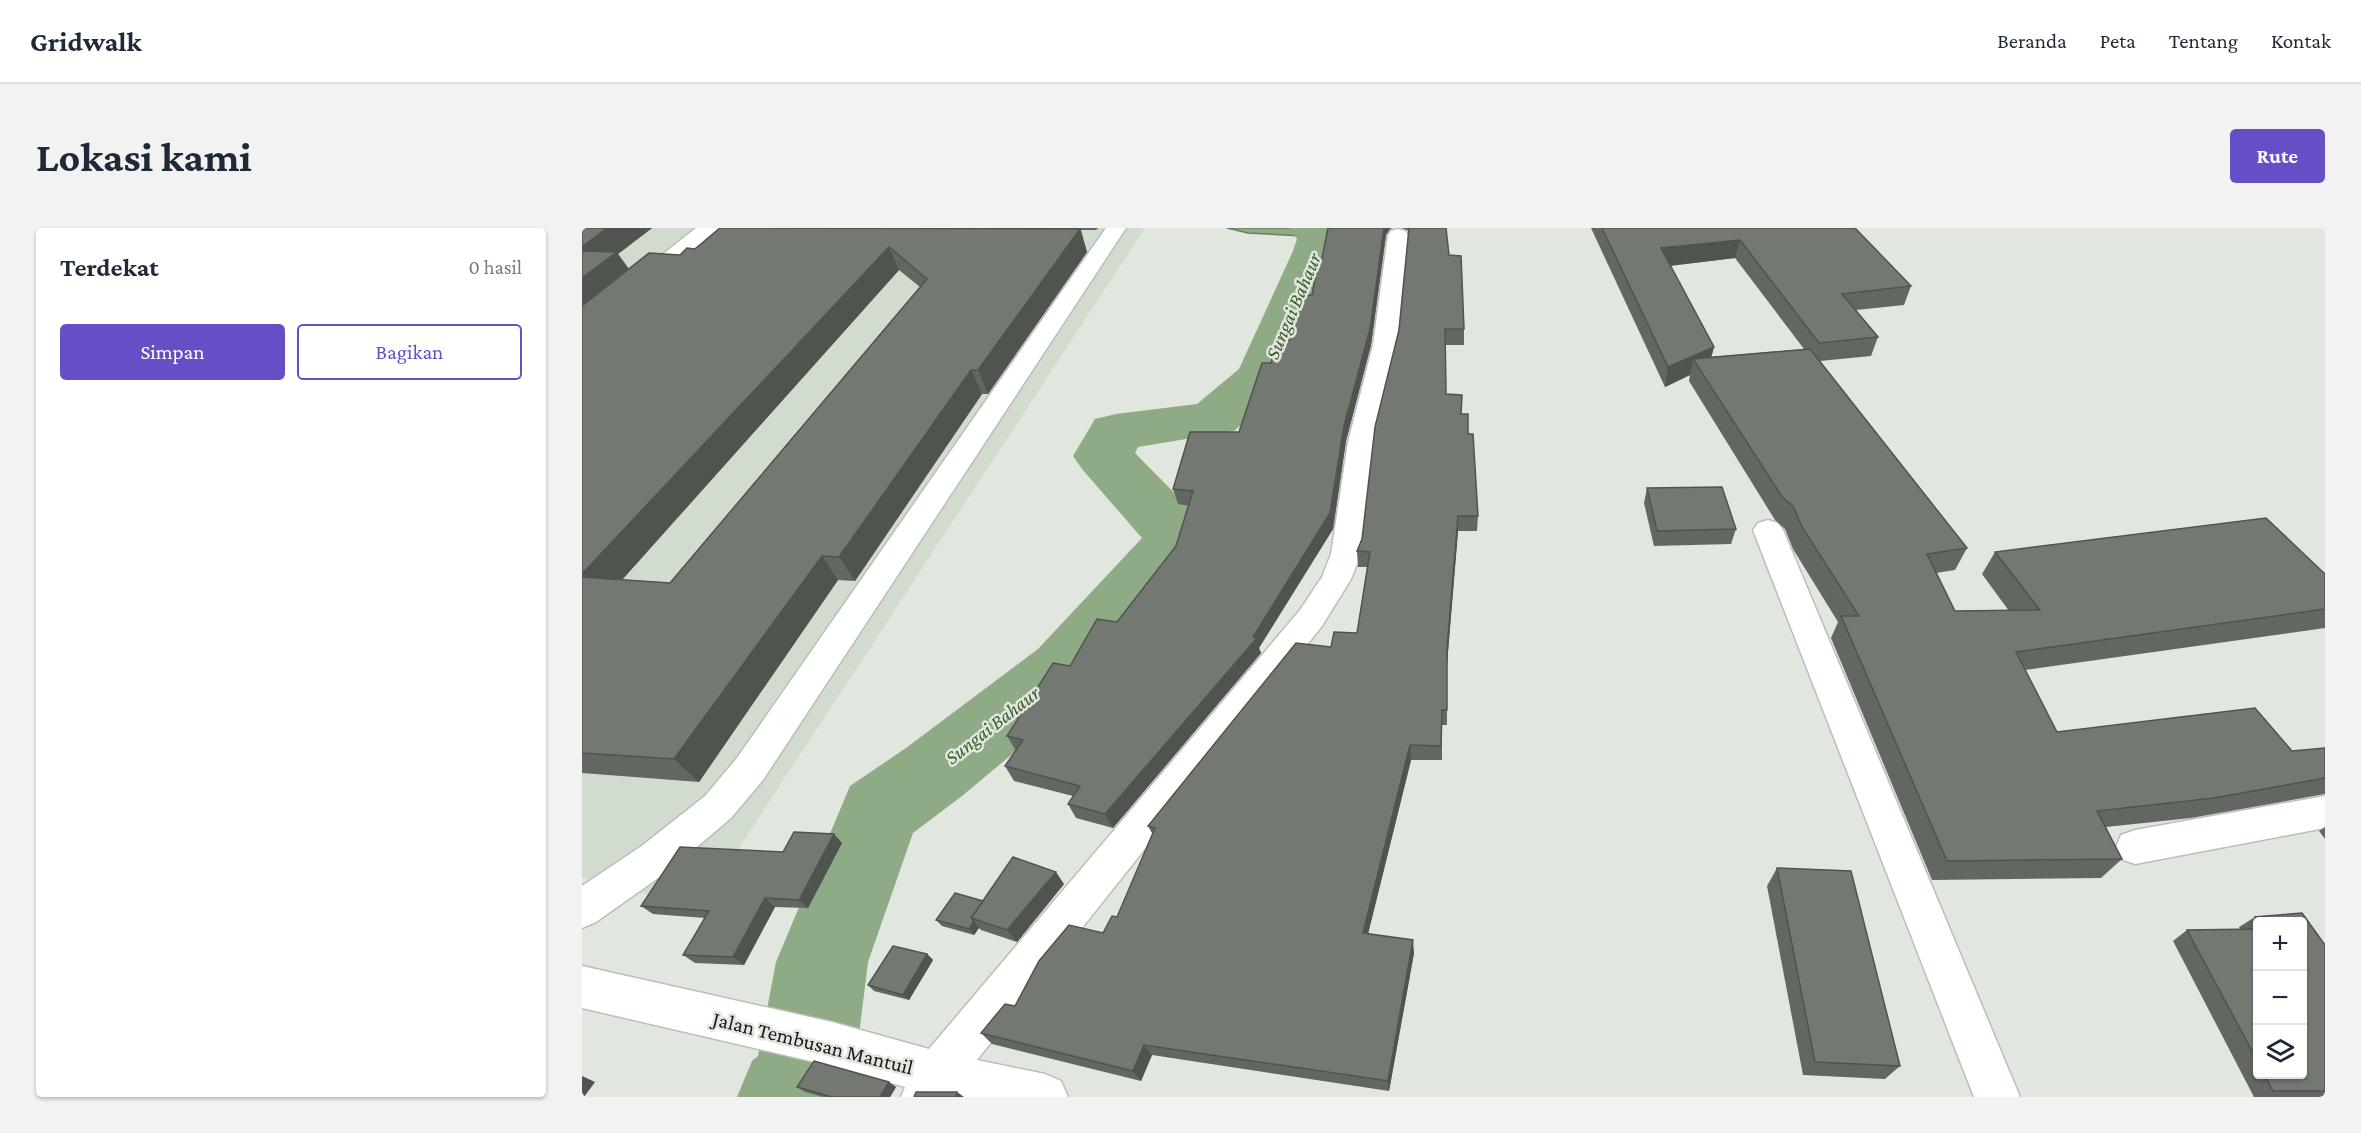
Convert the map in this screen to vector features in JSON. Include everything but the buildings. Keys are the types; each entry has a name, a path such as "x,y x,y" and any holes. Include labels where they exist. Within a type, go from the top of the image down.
{"street":[{"path":"582,305 676,228"},
{"path":"582,330 709,228"},
{"path":"931,1086 1311,618 1336,579 1346,554 1361,442 1385,345 1398,235"},
{"path":"582,909 657,857 718,807 750,769 1102,236"},
{"path":"616,279 643,282"},
{"path":"1768,530 1997,1097"},
{"path":"2135,847 2325,812"},
{"name":"Jalan Tembusan Mantuil","path":"582,987 832,1044 931,1086 1045,1097"}],"shaded area":[{"path":"582,228 1145,228 699,909 582,877"},
{"path":"1227,228 1322,228 1321,237 1248,233"}],"waterway":[{"name":"Sungai Bahaur","path":"788,1097 803,1083 822,962 879,811 934,772 1064,669 1180,538 1103,456 1116,432 1214,419 1263,377 1317,251 1321,237 1312,228"}]}
